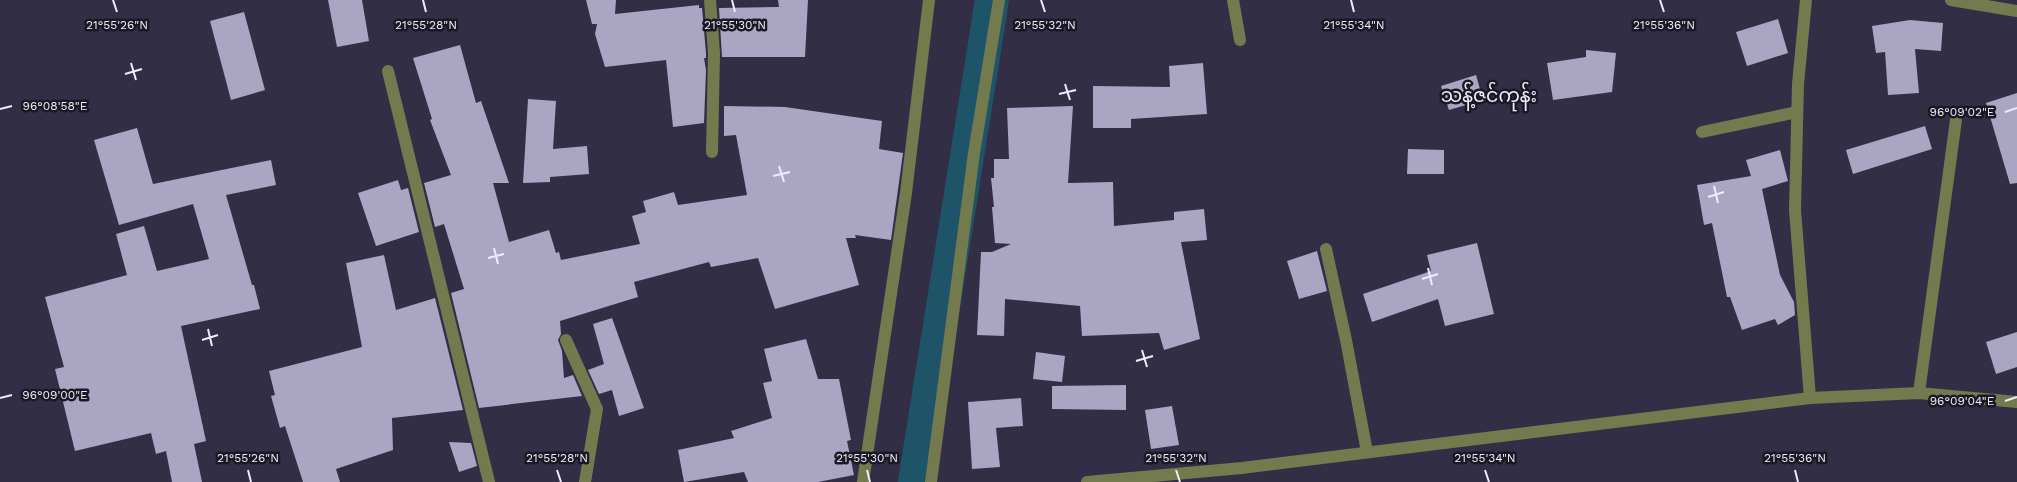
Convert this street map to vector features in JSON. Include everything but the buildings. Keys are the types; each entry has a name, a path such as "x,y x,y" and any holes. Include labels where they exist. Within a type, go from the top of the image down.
{"street":[{"path":"710,0 714,53 712,152"},
{"path":"863,482 906,193 929,0"},
{"path":"931,482 974,153 999,0"},
{"path":"1233,0 1240,40"},
{"path":"1806,0 1798,84 1795,210 1810,398"},
{"path":"1951,0 2017,10"},
{"path":"388,71 489,482"},
{"path":"1702,132 1797,112"},
{"path":"1919,394 1956,120"},
{"path":"1326,249 1346,340 1367,452"},
{"path":"566,340 597,409 585,482"},
{"path":"1087,482 1242,468 1810,398 1919,394 2017,402"}],"waterway":[{"path":"915,482 992,0"}],"district":[{"name":"သန့်ဇင်ကုန်း","path":"1489,95"}]}
